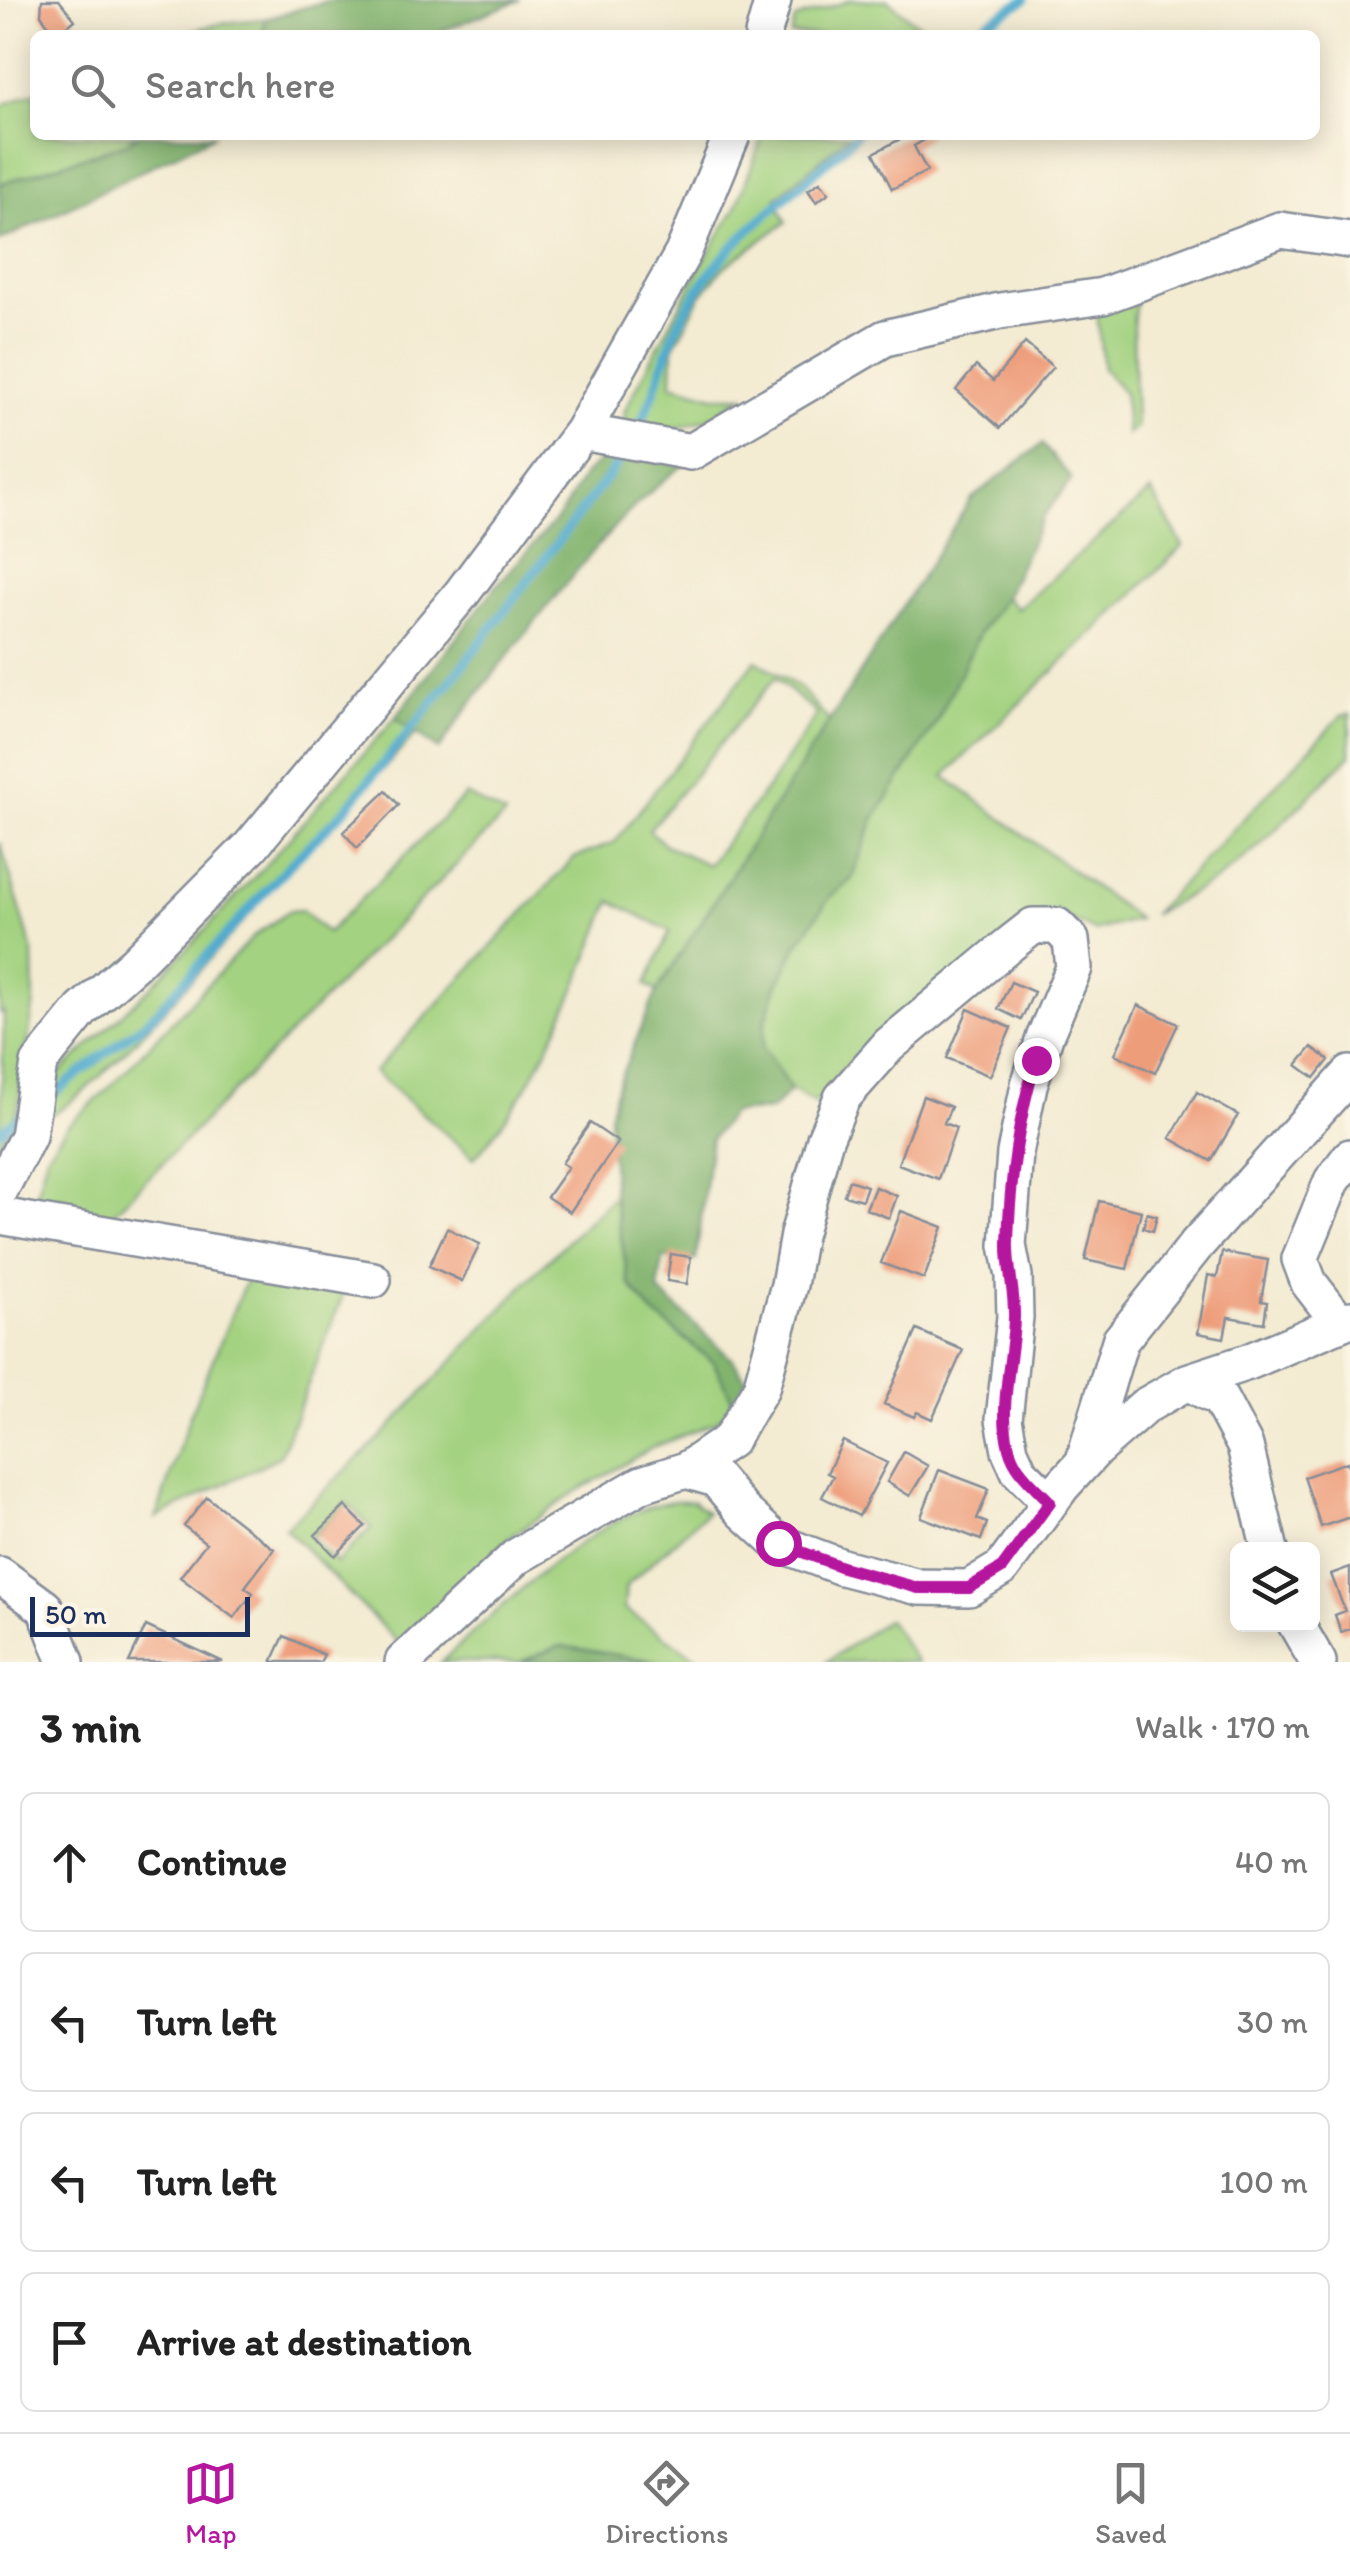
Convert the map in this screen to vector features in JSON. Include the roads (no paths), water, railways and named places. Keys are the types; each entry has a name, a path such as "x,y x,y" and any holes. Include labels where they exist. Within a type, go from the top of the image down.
{"street":[{"path":"764,30 772,0"},
{"path":"0,1190 28,1136 39,1063 82,1010 252,846 462,593 582,432 683,252 730,140"},
{"path":"582,432 692,452 885,338 1000,310 1103,296 1280,230 1350,240"},
{"path":"403,1662 516,1557 642,1484 686,1470 730,1440 760,1388 789,1284 798,1234 825,1139 842,1098 889,1044 1034,926 1057,926 1071,940 1074,968 1036,1060 1015,1153 1008,1245 1014,1276 1014,1317 1004,1419 1010,1451 1019,1471 1050,1502"},
{"path":"1083,1463 1120,1341 1197,1244 1350,1074"},
{"path":"686,1470 716,1479 742,1511 778,1543 842,1567 918,1588 969,1588 1002,1568 1083,1463 1145,1406 1187,1382 1248,1362 1345,1321 1309,1282 1300,1259 1332,1181 1350,1156"},
{"path":"0,1216 373,1280"},
{"path":"1187,1382 1220,1399 1244,1446 1268,1542"},
{"path":"0,1575 45,1608 66,1662"},
{"path":"1301,1632 1318,1662"}],"waterway":[{"path":"974,30 1025,0"},
{"path":"636,431 675,331 702,284 755,224 851,140"},
{"path":"43,1102 151,1018 290,864 345,810 457,673 626,449"},
{"path":"0,1131 21,1116"}]}
